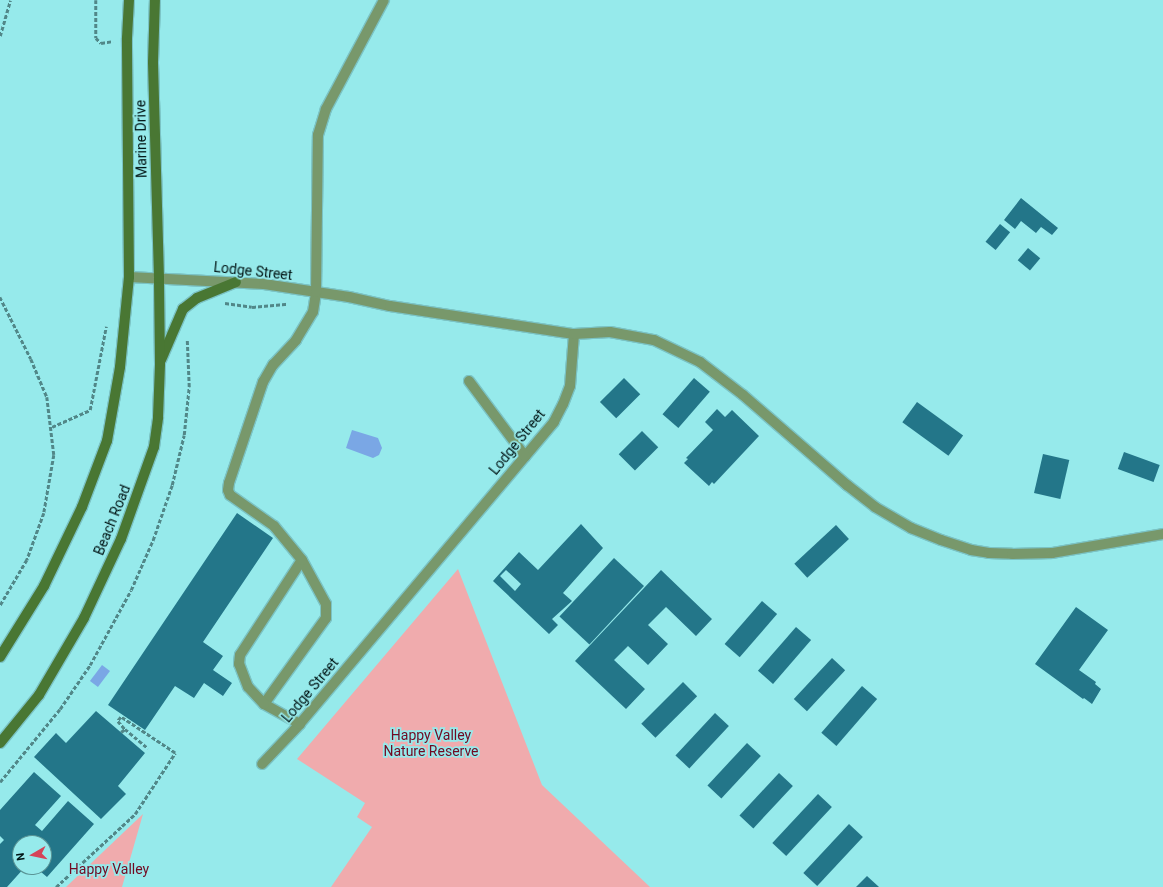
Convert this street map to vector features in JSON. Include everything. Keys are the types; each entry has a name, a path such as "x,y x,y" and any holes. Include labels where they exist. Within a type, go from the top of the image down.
{"main road":[{"name":"Marine Drive","path":"129,0 127,38 129,277"},
{"name":"Marine Drive","path":"155,0 153,69 159,278"},
{"path":"0,656 44,586 82,507 107,441 120,367 129,277"},
{"name":"Beach Road","path":"0,743 39,695 84,618 121,539 154,447 158,417 160,364 159,278"},
{"path":"160,364 183,309 197,298 236,282"}],"lane":[{"path":"264,704 326,618 326,604 302,560 274,526 230,495 228,490 229,483 263,382 273,365 304,328 313,312 315,297 318,136 326,109 384,0"},
{"name":"Lodge Street","path":"129,277 264,284 315,297 390,306 574,334 570,386 554,422 300,724 262,764"},
{"path":"574,334 610,332 654,340 700,362 743,395 847,485 876,507 911,528 941,540 971,550 989,553 1052,553 1163,534"},
{"path":"469,381 525,456"},
{"path":"300,724 264,704 248,687 240,670 240,655 302,560"}],"path":[{"path":"0,36 10,0"},
{"path":"96,0 96,38 101,43 127,38"},
{"path":"0,297 31,359 47,397 52,427 54,455 44,513 27,560 0,606"},
{"path":"222,303 252,307 315,297"},
{"path":"52,427 90,410 106,327"},
{"path":"0,782 60,709 90,665 131,590 153,540 172,485 184,435 189,387 186,333"},
{"path":"56,887 135,814 175,753 121,717 118,721 124,729 148,748"},
{"path":"121,732 124,729"}],"green space":[{"name":"Happy Valley Nature Reserve","path":"458,569 542,785 650,887 331,887 372,827 357,817 365,803 297,759"},
{"name":"Happy Valley","path":"143,814 122,887 66,887"}],"water":[{"path":"352,430 378,438 382,448 379,455 373,458 346,448"},
{"path":"102,665 110,671 98,687 90,681"}],"building":[{"path":"1021,198 1058,228 1052,235 1041,227 1036,233 1021,221 1015,229 1004,220"},
{"path":"1000,224 1010,232 996,250 986,242"},
{"path":"1028,248 1040,258 1030,271 1018,260"},
{"path":"624,378 640,394 616,418 600,402"},
{"path":"694,378 710,392 678,428 663,414"},
{"path":"917,402 963,436 948,456 902,422"},
{"path":"717,409 725,417 732,410 759,436 714,484 712,482 709,486 684,463 688,459 686,458 713,430 705,422"},
{"path":"642,431 658,447 635,471 619,454"},
{"path":"1124,452 1160,465 1154,482 1118,469"},
{"path":"1043,454 1069,460 1060,499 1034,493"},
{"path":"237,513 273,538 203,642 223,656 213,670 232,683 223,696 204,683 194,698 175,686 145,730 108,705"},
{"path":"581,524 603,548 563,593 572,601 552,619 558,625 549,634 493,581 519,552 538,570","holes":["506,570 521,584 515,591 500,576"]},
{"path":"836,525 849,539 807,578 794,564"},
{"path":"614,558 644,586 589,644 559,617"},
{"path":"661,570 712,619 696,636 666,607 648,625 668,644 648,665 628,646 614,660 645,689 626,709 575,661"},
{"path":"762,601 777,614 740,657 725,644"},
{"path":"1076,607 1108,630 1079,670 1096,682 1095,684 1101,689 1092,704 1035,664"},
{"path":"796,627 811,640 773,684 758,671"},
{"path":"832,658 845,670 807,711 794,699"},
{"path":"683,682 697,696 655,738 641,724"},
{"path":"862,686 877,699 836,746 821,733"},
{"path":"96,711 145,753 118,786 126,794 101,819 34,757 56,733 66,743"},
{"path":"715,713 729,726 689,768 675,755"},
{"path":"747,743 761,756 721,798 707,785"},
{"path":"34,772 61,796 35,825 42,831 68,801 94,824 52,871 52,835 12,835 12,875 18,875 7,887 0,887 0,844 4,840 0,836 0,810"},
{"path":"779,773 793,786 753,828 739,815"},
{"path":"818,794 832,807 786,856 772,843"},
{"path":"849,824 863,837 817,886 803,873"},
{"path":"867,876 879,887 856,887"}]}
